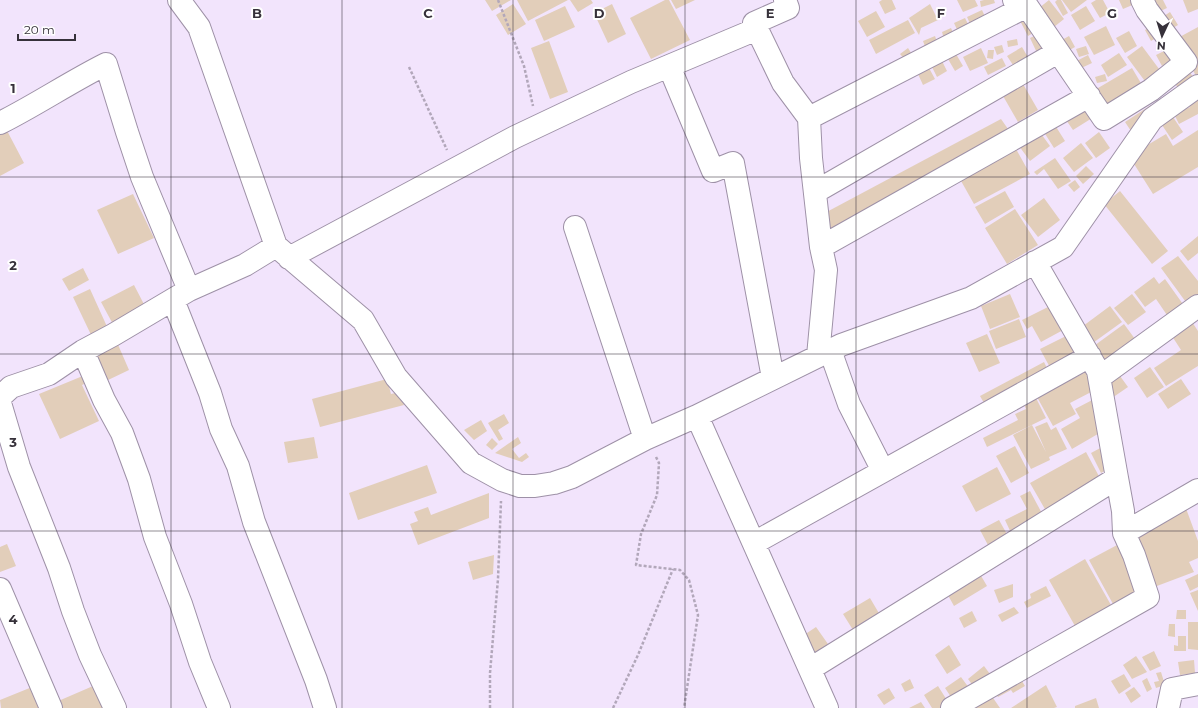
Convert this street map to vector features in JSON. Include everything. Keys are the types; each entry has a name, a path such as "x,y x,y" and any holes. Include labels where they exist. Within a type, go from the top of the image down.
{"street":[{"path":"179,0 200,27 283,252 363,320 396,377 471,463 502,480 520,486 535,486 554,483 650,446 697,416 824,353 841,345 971,298 1063,247 1152,119 1198,86"},
{"path":"1142,0 1147,10 1186,62 1198,81"},
{"path":"792,2 754,22 783,83 809,118 811,158 821,247 826,270 824,353 884,471"},
{"path":"809,118 1020,3 1058,52 1104,119 1151,90 1186,62"},
{"path":"0,397 11,387 49,374 83,351 181,295 245,265 283,252 456,168 537,126 631,82 757,29"},
{"path":"815,192 1058,52"},
{"path":"0,123 24,111 80,77 106,64 181,295 221,429 238,466 254,522 316,680 325,708"},
{"path":"669,66 713,171 733,163 774,378"},
{"path":"821,247 1089,96"},
{"path":"575,227 650,446"},
{"path":"952,708 1148,597 1134,555 1124,532 1123,511 1118,478 1100,377 1090,356 1035,262"},
{"path":"1100,377 1198,306"},
{"path":"83,351 104,400 122,433 139,479 155,537 181,604 200,662 219,708"},
{"path":"754,543 1090,356"},
{"path":"0,403 19,467 59,568 73,611 90,655 115,708"},
{"path":"697,416 827,708"},
{"path":"810,669 1118,478"},
{"path":"1124,532 1198,490"},
{"path":"0,590 51,708"},
{"path":"1168,708 1172,689 1198,684"}],"path":[{"path":"498,0 524,66 537,126"},
{"path":"409,67 456,168"},
{"path":"650,446 659,463 657,495 641,534 636,565 680,570 689,580 698,615 684,708"},
{"path":"490,708 490,673 498,579 502,480"},
{"path":"613,708 638,655 673,569"}],"building":[{"path":"485,0 511,0 492,11"},
{"path":"517,0 568,0 528,21"},
{"path":"570,0 591,0 593,3 578,12"},
{"path":"665,0 669,0 690,40 651,59 630,18"},
{"path":"671,0 695,0 676,9"},
{"path":"882,0 892,0 896,9 885,14 879,2"},
{"path":"957,0 975,0 978,6 963,12"},
{"path":"994,0 995,3 981,7 980,1"},
{"path":"1049,0 1064,19 1049,31 1034,12"},
{"path":"1057,0 1061,0 1068,13 1063,16 1055,2"},
{"path":"1062,0 1087,0 1071,12"},
{"path":"1096,0 1103,0 1110,13 1100,18 1091,3"},
{"path":"1119,0 1135,0 1137,3 1123,9"},
{"path":"1150,0 1163,0 1167,8 1154,14"},
{"path":"1183,0 1198,0 1198,9 1188,13"},
{"path":"513,4 526,24 508,35 496,15"},
{"path":"612,4 626,34 608,43 594,13"},
{"path":"930,4 938,20 921,28 919,35 909,18"},
{"path":"565,6 575,27 544,41 535,20"},
{"path":"1086,6 1095,21 1080,30 1071,15"},
{"path":"982,10 988,23 973,30 967,17"},
{"path":"876,11 885,27 867,37 858,21"},
{"path":"1028,12 1038,30 1028,36 1018,17"},
{"path":"1170,12 1178,25 1166,32 1158,20"},
{"path":"965,18 971,30 960,36 954,23"},
{"path":"908,20 915,33 876,54 869,40"},
{"path":"1106,26 1115,45 1094,55 1084,37"},
{"path":"1152,26 1158,37 1151,41 1145,30"},
{"path":"1198,27 1198,75 1196,76 1176,39"},
{"path":"951,28 956,39 945,43 942,32"},
{"path":"1129,31 1137,46 1125,53 1116,38"},
{"path":"1042,32 1050,49 1038,55 1030,38"},
{"path":"935,36 939,48 927,52 923,41"},
{"path":"1069,36 1075,47 1066,52 1060,41"},
{"path":"1017,39 1018,45 1008,47 1007,41"},
{"path":"549,41 568,92 550,99 531,48"},
{"path":"1002,45 1004,52 997,55 994,47"},
{"path":"1086,46 1089,54 1079,57 1076,49"},
{"path":"1142,46 1165,77 1150,88 1127,57"},
{"path":"1022,47 1029,59 1015,68 1007,56"},
{"path":"908,48 913,56 906,61 900,54"},
{"path":"981,48 988,63 970,71 963,57"},
{"path":"988,50 994,50 993,59 987,58"},
{"path":"1166,50 1171,60 1162,66 1156,55"},
{"path":"1119,53 1127,65 1108,77 1101,65"},
{"path":"956,54 963,66 955,71 948,59"},
{"path":"1088,55 1092,63 1075,71 1071,64"},
{"path":"1002,58 1006,66 988,75 984,67"},
{"path":"942,61 947,71 937,77 932,67"},
{"path":"1185,66 1197,82 1182,93 1173,81"},
{"path":"929,68 935,79 923,85 918,74"},
{"path":"1132,68 1145,90 1106,112 1093,91"},
{"path":"1105,74 1107,81 1097,83 1095,77"},
{"path":"1019,77 1038,110 1018,122 999,89"},
{"path":"1198,91 1198,114 1179,124 1174,114 1190,107 1185,97"},
{"path":"1087,101 1097,115 1073,130 1064,117"},
{"path":"1151,105 1156,113 1131,131 1125,122"},
{"path":"1169,111 1183,132 1172,140 1158,119"},
{"path":"1001,119 1013,136 824,242 821,215"},
{"path":"1053,122 1065,141 1054,148 1042,129"},
{"path":"3,123 24,163 0,176 0,125"},
{"path":"1198,130 1198,167 1153,194 1129,156 1166,134 1173,146"},
{"path":"1039,131 1050,146 1030,161 1019,146"},
{"path":"1099,132 1110,148 1096,158 1085,143"},
{"path":"1012,142 1030,174 974,204 956,172"},
{"path":"1081,143 1093,158 1074,172 1063,158"},
{"path":"1055,158 1071,181 1058,189 1044,169 1037,175 1034,172"},
{"path":"1086,166 1094,174 1083,184 1076,176"},
{"path":"1075,180 1080,187 1074,192 1068,185"},
{"path":"1005,191 1014,207 985,224 975,207"},
{"path":"1120,191 1168,251 1152,264 1104,204"},
{"path":"133,194 154,238 118,254 97,210"},
{"path":"1044,198 1060,220 1038,237 1021,215"},
{"path":"1015,209 1038,245 1007,264 985,228"},
{"path":"1198,236 1198,253 1188,261 1180,251"},
{"path":"1178,256 1198,281 1198,297 1188,305 1161,268"},
{"path":"83,268 89,280 69,291 62,279"},
{"path":"1154,277 1159,284 1165,279 1185,307 1169,318 1156,299 1145,307 1134,292"},
{"path":"134,285 148,312 115,328 101,302"},
{"path":"90,289 109,331 93,339 73,297"},
{"path":"1010,294 1020,317 990,329 981,306"},
{"path":"1132,294 1146,312 1128,325 1114,308"},
{"path":"1052,305 1065,329 1041,342 1032,326 1027,329 1022,320"},
{"path":"1110,306 1122,322 1090,345 1079,329"},
{"path":"1019,319 1026,337 996,349 989,331"},
{"path":"1190,319 1198,331 1198,366 1166,386 1154,368 1181,350 1170,333"},
{"path":"1124,324 1135,339 1102,363 1091,348"},
{"path":"987,334 1000,363 979,372 966,343"},
{"path":"1070,334 1082,357 1053,373 1040,349"},
{"path":"116,340 129,370 106,381 93,351"},
{"path":"1044,362 1051,376 988,410 980,396"},
{"path":"1150,367 1164,387 1147,398 1134,378"},
{"path":"1086,372 1095,390 1070,403 1076,414 1053,426 1037,397"},
{"path":"90,373 93,380 82,385 99,421 60,439 39,394"},
{"path":"1120,376 1128,387 1112,398 1104,387"},
{"path":"387,379 391,394 400,392 404,405 320,427 312,399"},
{"path":"1181,379 1191,394 1168,409 1158,394"},
{"path":"1034,394 1046,418 987,447 983,438 1018,420 1015,414 1026,409 1022,400"},
{"path":"1098,397 1103,431 1072,449 1061,429 1080,418 1075,409"},
{"path":"504,414 509,423 498,430 503,439 499,441 488,423"},
{"path":"481,420 487,431 474,440 464,430"},
{"path":"1047,422 1051,430 1056,427 1067,449 1049,457 1050,460 1031,469 1013,435 1032,425 1046,452 1035,427"},
{"path":"314,437 318,458 288,463 284,442"},
{"path":"518,437 521,443 512,449 519,458 526,453 529,457 522,462 495,453"},
{"path":"492,438 498,444 492,450 486,445"},
{"path":"1015,446 1029,473 1011,483 996,456"},
{"path":"1104,446 1114,466 1101,473 1091,453"},
{"path":"1086,452 1101,480 1046,511 1030,483"},
{"path":"427,465 437,493 358,520 349,493"},
{"path":"997,467 1011,494 976,512 962,486"},
{"path":"1030,491 1045,519 1012,535 1005,520 1027,509 1020,496"},
{"path":"489,493 489,518 418,545 410,524 418,521 414,512 428,507 431,515"},
{"path":"1184,503 1198,541 1198,558 1189,562 1194,572 1149,589 1127,532"},
{"path":"999,520 1008,536 989,547 980,530"},
{"path":"7,544 16,566 0,572 0,547"},
{"path":"1119,544 1143,588 1113,604 1089,560"},
{"path":"494,555 493,574 473,580 468,562"},
{"path":"1085,559 1111,605 1075,626 1049,580"},
{"path":"977,569 987,586 954,606 944,588"},
{"path":"1198,574 1198,587 1190,591 1185,580"},
{"path":"1013,584 1013,597 999,603 994,590"},
{"path":"1046,586 1051,596 1027,608 1024,602 1031,598 1030,594"},
{"path":"1198,590 1198,611 1190,593"},
{"path":"870,598 880,615 853,630 843,614"},
{"path":"1014,607 1019,613 1002,622 998,615"},
{"path":"1177,610 1186,610 1186,619 1176,619"},
{"path":"972,611 977,621 964,628 959,618"},
{"path":"1188,622 1198,622 1198,650 1188,649"},
{"path":"1169,624 1175,624 1175,637 1168,636"},
{"path":"816,627 828,644 813,655 801,637"},
{"path":"1178,636 1186,636 1186,651 1174,651 1174,645 1178,646"},
{"path":"949,645 961,665 947,674 935,655"},
{"path":"1154,651 1161,666 1150,671 1142,657"},
{"path":"1136,656 1147,672 1132,679 1123,665"},
{"path":"1194,660 1195,673 1180,675 1178,662"},
{"path":"984,666 993,678 977,691 968,679"},
{"path":"1161,672 1165,685 1156,688 1154,682 1159,681 1156,673"},
{"path":"1017,673 1025,686 1013,693 1011,690 998,697 992,688"},
{"path":"1124,674 1131,686 1119,694 1111,681"},
{"path":"961,677 972,692 955,703 945,688"},
{"path":"1147,678 1152,689 1147,692 1142,681"},
{"path":"910,679 914,688 905,692 901,684"},
{"path":"100,683 111,708 59,708 56,702"},
{"path":"37,685 39,708 1,708 0,700"},
{"path":"1046,685 1057,707 1011,708"},
{"path":"938,686 950,705 945,708 932,708 924,695"},
{"path":"1134,687 1141,696 1131,703 1125,693"},
{"path":"889,688 895,698 884,705 877,695"},
{"path":"991,695 1000,708 973,708"},
{"path":"1096,698 1099,708 1075,708 1075,706"},
{"path":"921,702 925,708 909,708"}]}
